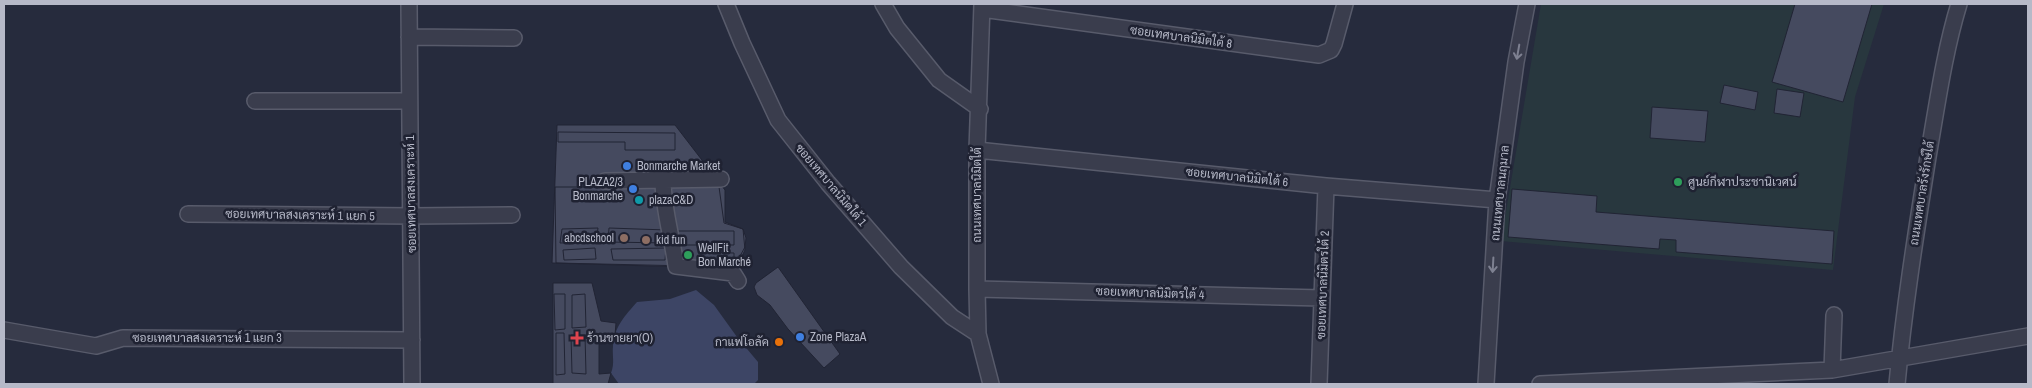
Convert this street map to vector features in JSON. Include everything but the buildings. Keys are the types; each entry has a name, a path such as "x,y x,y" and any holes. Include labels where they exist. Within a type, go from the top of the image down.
{"street":[{"name":"ซอยเทศบาลสงเคราะห์ 1","path":"409,4 412,384"},
{"name":"ซอยเทศบาลนิมิตใต้ 1","path":"726,4 778,120 828,183 901,267 952,317 978,334"},
{"path":"883,4 897,28 939,80 980,108"},
{"name":"ซอยเทศบาลนิมิตใต้ 8","path":"982,6 1319,55 1331,50 1345,4"},
{"name":"ถนนเทศบาลนฤมาล","path":"1486,384 1497,200 1527,4"},
{"name":"ถนนเทศบาลรังรักษ์ใต้","path":"1896,384 1911,264 1934,124 1953,24 1959,4"},
{"name":"ถนนเทศบาลนิมิตใต้","path":"982,6 980,108 977,150 978,334 991,384"},
{"path":"409,36 514,38"},
{"path":"255,100 409,101"},
{"name":"ซอยเทศบาลนิมิตใต้ 6","path":"977,150 1326,186 1497,200"},
{"path":"605,181 721,179"},
{"path":"663,180 663,203 667,214 676,266 733,273 738,281"},
{"name":"ซอยเทศบาลนิมิตรใต้ 2","path":"1318,384 1326,186"},
{"name":"ซอยเทศบาลสงเคราะห์ 1 แยก 5","path":"188,214 512,215"},
{"name":"ซอยเทศบาลนิมิตรใต้ 4","path":"977,289 1322,298"},
{"path":"1832,370 1834,314"},
{"name":"ซอยเทศบาลสงเคราะห์ 1 แยก 3","path":"4,330 96,346 123,338 412,340"},
{"path":"1540,384 1832,370 2028,336"}],"shaded area":[{"name":"ศูนย์กีฬาประชานิเวศน์","path":"1541,4 1884,4 1855,97 1833,270 1501,241"}],"water":[{"path":"696,290 714,305 758,362 758,380 754,384 619,384 611,373 613,346 618,327 628,312 637,302 670,299"}],"place":[{"name":"Bonmarche Market","path":"627,166"},
{"name":"ศูนย์กีฬาประชานิเวศน์","path":"1678,182"},
{"name":"PLAZA2/3 Bonmarche","path":"633,189"},
{"name":"plazaC&D","path":"639,200"},
{"name":"abcdschool","path":"624,238"},
{"name":"kid fun","path":"646,240"},
{"name":"WellFit Bon Marché","path":"688,255"},
{"name":"Zone PlazaA","path":"800,337"},
{"name":"ร้านขายยา(O)","path":"577,338"},
{"name":"กาแฟโอลัค","path":"779,342"}]}
